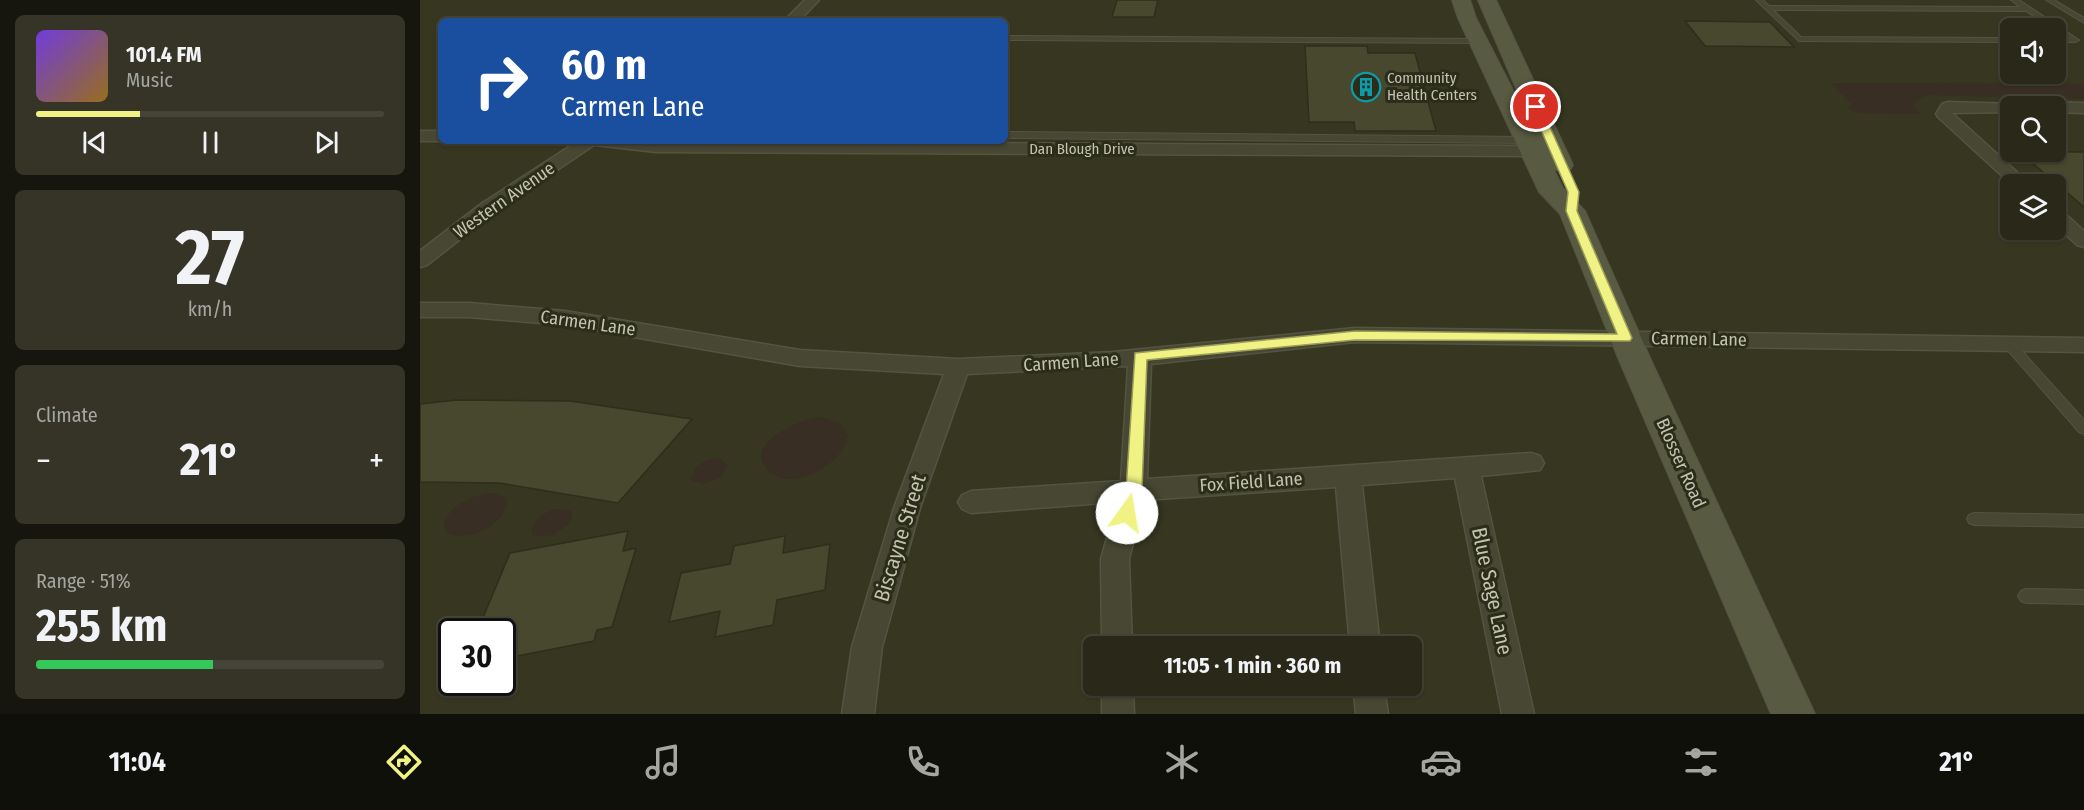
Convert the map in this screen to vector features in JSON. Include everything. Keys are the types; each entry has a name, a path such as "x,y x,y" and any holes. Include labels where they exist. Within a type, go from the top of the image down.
{"main road":[{"name":"Blosser Road","path":"1461,0 1478,41 1552,192 1572,211 1625,338 1793,714"},
{"name":"Blosser Road","path":"1487,0 1574,192 1572,211"}],"street":[{"path":"794,18 813,0"},
{"path":"2000,107 1948,107 1944,114 2010,174"},
{"path":"2066,107 2084,108"},
{"path":"420,136 438,136"},
{"name":"Western Avenue","path":"420,261 488,208 584,144"},
{"name":"Dan Blough Drive","path":"626,144 656,147 1529,145"},
{"path":"2066,225 2084,241"},
{"name":"Carmen Lane","path":"420,310 469,310 565,318 800,358 958,367 1040,365 1355,335 2084,345"},
{"path":"1117,636 1114,559 1134,490 1140,356"},
{"name":"Biscayne Street","path":"858,714 870,637 907,508 958,367"},
{"name":"Fox Field Lane","path":"970,502 1531,463"},
{"name":"Blue Sage Lane","path":"1466,467 1518,714"},
{"path":"1348,475 1364,636"},
{"path":"1118,696 1118,714"},
{"path":"1370,696 1372,714"}],"lane":[{"path":"1759,0 1799,39 2000,40"},
{"path":"2014,0 2042,18"},
{"path":"2049,0 2084,21"},
{"path":"1767,8 2028,9"},
{"path":"2072,14 2084,14"},
{"path":"2066,34 2075,40 2066,40"},
{"path":"1008,38 1478,41"},
{"path":"1008,135 1529,145"},
{"path":"2009,344 2084,429"},
{"path":"1974,519 2084,521"},
{"path":"2026,596 2084,597"}],"shaded area":[{"path":"1830,83 2084,84 2084,99 2066,99 2066,96 1928,95 1915,102 1914,106 1920,114 1854,113 1847,106 1853,105"},
{"path":"820,417 840,423 848,436 844,447 836,457 826,466 801,478 789,479 777,476 767,469 762,459 763,450 768,441 789,427"},
{"path":"719,458 728,465 721,477 704,484 691,480 696,467 707,460"},
{"path":"496,493 506,498 506,507 494,523 475,534 464,536 446,532 444,522 452,510 469,499"},
{"path":"554,509 569,510 572,514 570,523 553,535 535,536 532,528 536,521"}],"building":[{"path":"1117,0 1158,0 1154,17 1112,17"},
{"path":"1685,21 1770,22 1794,47 1705,46"},
{"name":"Community Health Centers","path":"1305,46 1367,46 1368,53 1415,53 1436,131 1355,131 1354,122 1309,122"},
{"path":"2066,152 2084,152 2084,207 2066,192 2066,174 2045,174 2031,162 2066,162"},
{"path":"457,400 570,401 692,419 618,503 499,483 420,482 420,404"},
{"path":"628,531 623,551 636,548 612,627 597,630 594,641 516,656 516,618 483,618 510,553"},
{"path":"785,536 783,553 830,544 825,590 777,600 773,625 715,637 720,611 669,622 681,573 730,564 734,546"}],"place":[{"name":"Community Health Centers","path":"1366,87"}],"route":[{"path":"1127,513 1134,490 1140,356 1285,340 1355,335 1439,334 1625,338 1572,211 1574,192 1536,107"}]}
